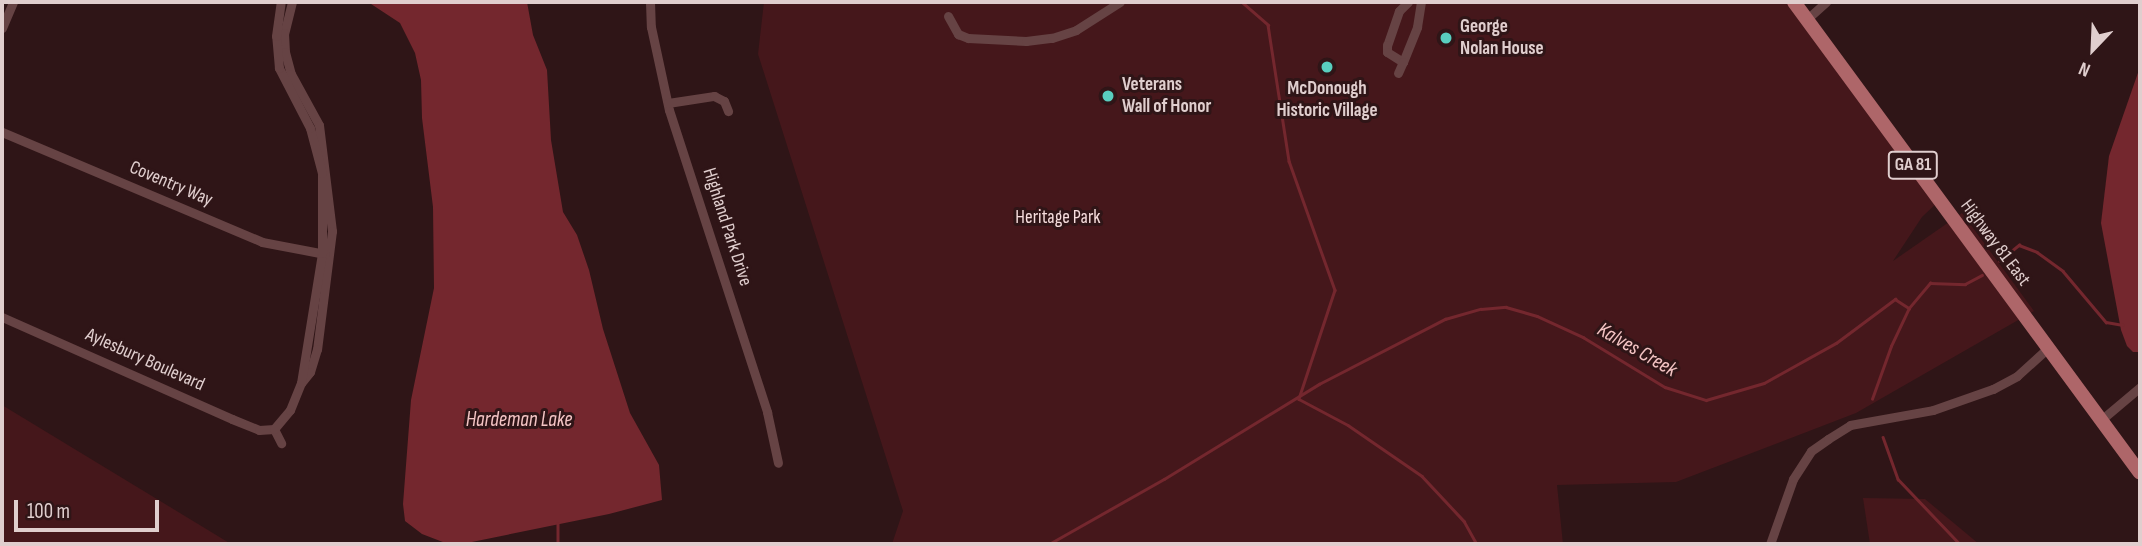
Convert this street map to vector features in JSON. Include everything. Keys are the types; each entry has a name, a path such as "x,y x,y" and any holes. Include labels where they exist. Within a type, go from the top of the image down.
{"main road":[{"name":"Highway 81 East","path":"1794,2 2140,473"}],"street":[{"path":"2,27 13,2"},
{"path":"281,2 275,36 279,68 310,128 322,173 326,254 315,361 301,383 290,410 275,429 281,443"},
{"path":"292,2 284,33 285,52 291,74 313,108 321,131 332,232 326,254"},
{"name":"Highland Park Drive","path":"650,2 651,27 668,103 767,412 778,463"},
{"path":"948,16 958,34 968,38 1026,41 1052,38 1076,30 1120,2"},
{"path":"1403,62 1387,52 1387,45 1399,11 1408,2"},
{"path":"1398,73 1417,27 1420,2"},
{"path":"1806,20 1826,2"},
{"path":"668,103 714,96 724,101 728,111"},
{"name":"Coventry Way","path":"2,132 262,242 326,254"},
{"name":"Aylesbury Boulevard","path":"2,317 232,419 259,429 275,429"},
{"path":"1770,544 1793,479 1811,451 1850,425 1933,410 1993,389 2017,376 2049,347"},
{"path":"2101,420 2140,387"}],"green space":[{"name":"Heritage Park","path":"764,2 1790,2 1939,201 1922,217 1893,261 1962,213 2034,311 1856,413 1676,482 1557,485 1563,544 892,544 903,511 758,54"},
{"path":"2,405 231,544 2,544"},
{"path":"1863,498 1925,499 1979,544 1870,544"}],"water":[{"name":"Hardeman Lake","path":"368,2 527,2 533,35 547,70 551,140 563,212 577,235 589,270 603,329 630,413 659,465 662,500 609,514 462,544 448,544 422,534 405,521 403,504 411,400 434,288 433,207 422,118 421,80 415,53 400,23"},
{"path":"2140,67 2140,352 2133,352 2127,346 2121,330 2101,223 2109,156"}],"waterway":[{"name":"Kalves Creek","path":"1242,2 1268,25 1289,161 1335,290 1299,399"},
{"name":"Kalves Creek","path":"1999,261 2019,245 2037,252 2063,271 2106,322 2123,325"},
{"path":"1872,399 1891,346 1909,308 1930,283 1965,284 1982,275"},
{"name":"Kalves Creek","path":"1049,544 1164,479 1319,384 1445,319 1481,309 1506,307 1537,316 1583,337 1665,387 1706,400 1764,383 1836,343 1895,299 1909,308"},
{"path":"1299,399 1348,425 1422,476 1464,521 1477,544"},
{"path":"1883,437 1898,479 1960,544"},
{"path":"558,523 558,544"}],"place":[{"name":"George Nolan House","path":"1446,38"},
{"name":"McDonough Historic Village","path":"1327,67"},
{"name":"Veterans Wall of Honor","path":"1108,96"}]}
